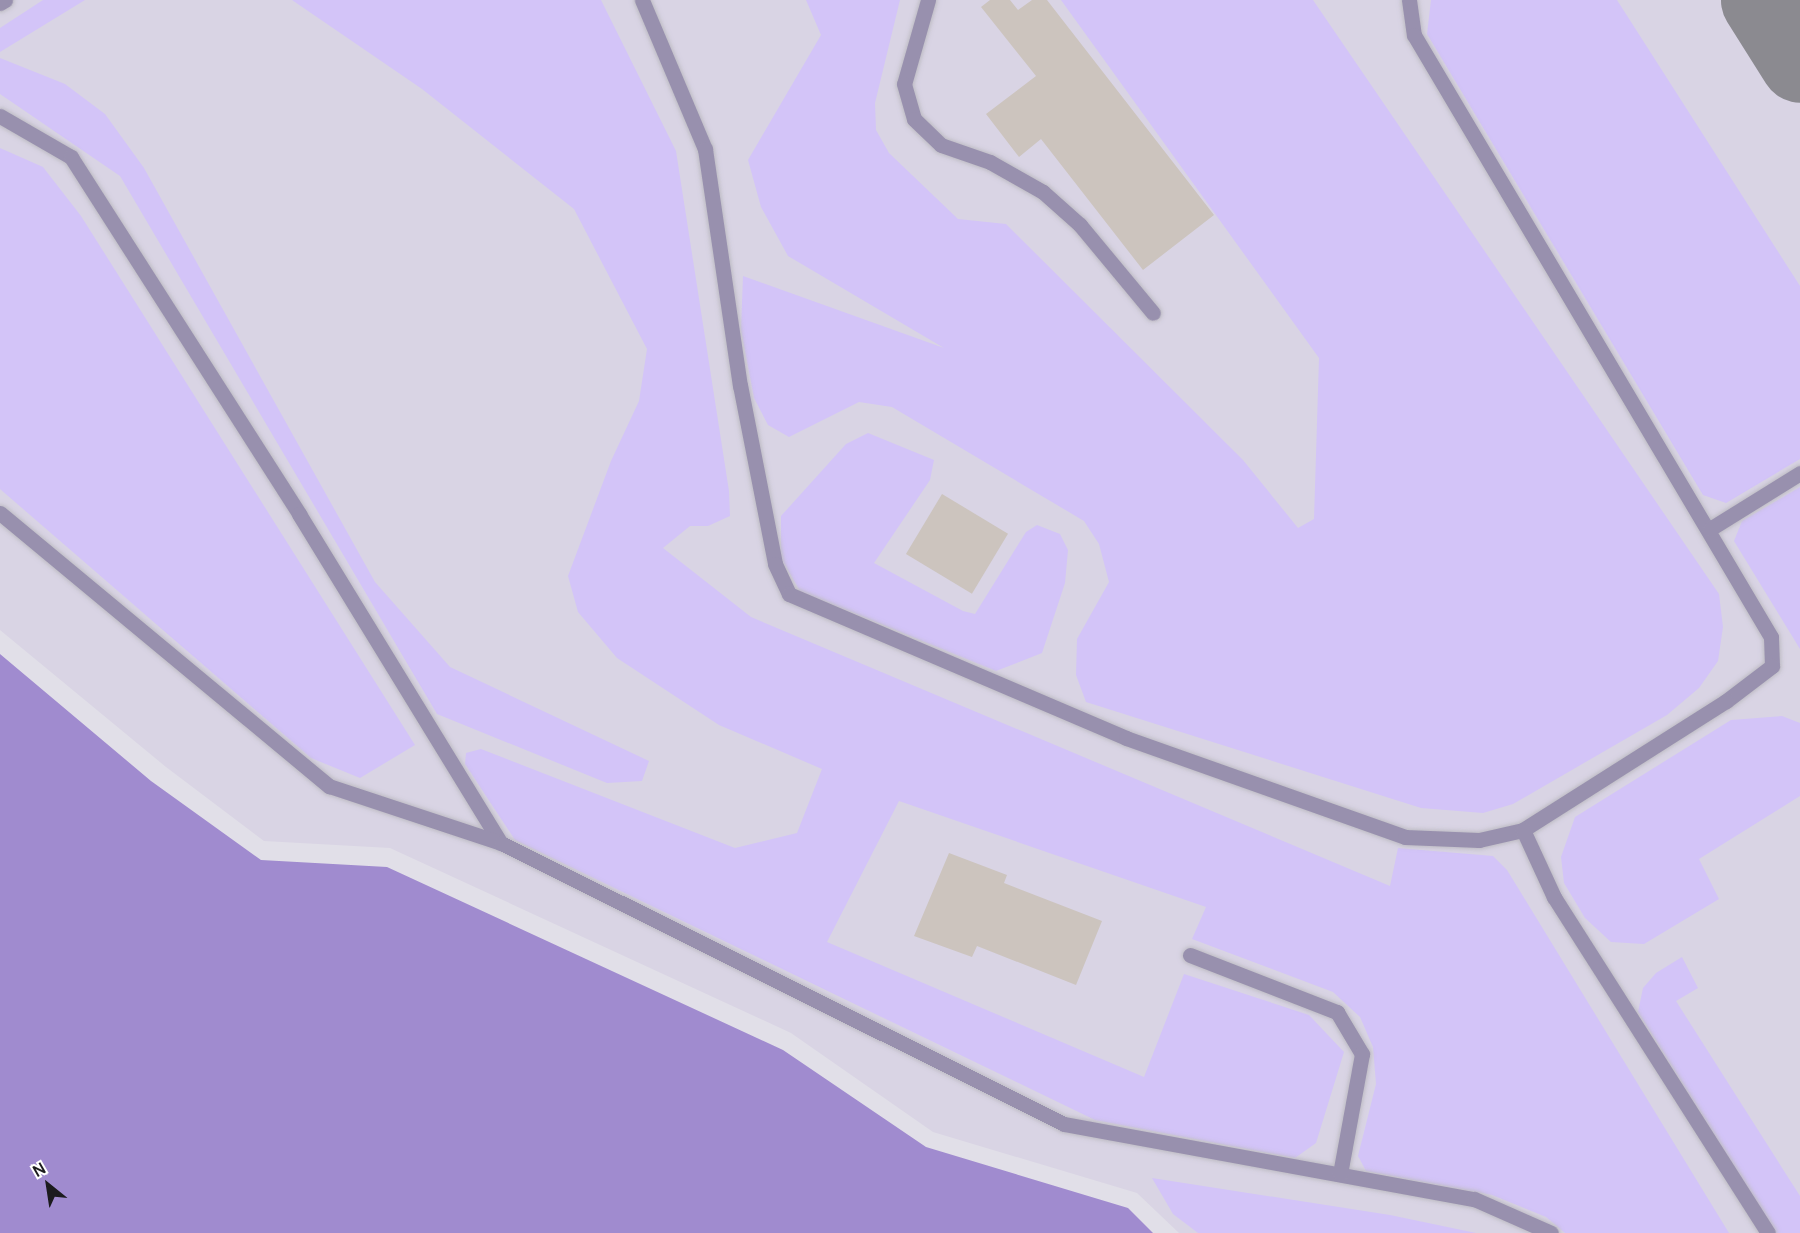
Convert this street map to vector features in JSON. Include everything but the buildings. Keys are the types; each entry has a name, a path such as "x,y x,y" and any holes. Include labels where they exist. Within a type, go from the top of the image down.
{"lane":[{"path":"0,3 5,0"},
{"path":"642,0 705,149 745,407 775,564 789,594 1126,738 1405,837 1479,840 1523,830 1726,701 1772,666 1771,637 1710,529 1414,35 1409,0"},
{"path":"928,0 904,84 914,119 942,145 990,162 1043,192 1080,225 1153,313"},
{"path":"0,116 71,157 299,514 501,843"},
{"path":"1710,529 1800,473"},
{"path":"0,513 329,786 501,843 1064,1124 1473,1199 1551,1233"},
{"path":"1523,830 1554,897 1768,1233"},
{"path":"1190,955 1337,1012 1362,1054 1340,1174"}],"shaded area":[{"path":"0,0 1800,0 1800,1233 1179,1233 1137,1193 933,1132 791,1033 390,848 264,841 166,767 0,630"},
{"path":"43,0 85,0 0,52 0,28"},
{"path":"292,0 601,0 676,151 729,491 730,516 708,526 690,526 663,548 751,617 1390,886 1398,848 1493,856 1507,870 1729,1233 1565,1233 1546,1217 1492,1195 1366,1171 1358,1156 1376,1084 1373,1047 1360,1017 1333,992 1192,939 1206,907 899,801 827,942 1144,1077 1184,974 1309,1015 1344,1052 1316,1143 1295,1158 1095,1120 515,840 465,764 466,753 481,749 735,848 797,833 822,769 719,725 617,658 578,612 568,576 611,461 639,401 647,349 574,209 422,89"},
{"path":"806,0 900,0 875,103 876,130 889,153 958,219 1006,224 1243,460 1298,528 1314,519 1319,358 1061,0 1313,0 1719,594 1723,627 1718,661 1699,688 1667,715 1513,804 1483,813 1421,808 1086,702 1076,675 1077,639 1109,582 1099,544 1084,521 892,407 859,402 789,437 768,425 754,398 741,330 743,276 944,348 788,256 761,207 748,160 821,35"},
{"path":"1431,0 1617,0 1800,286 1800,459 1726,503 1703,495 1427,34"},
{"path":"0,58 65,84 105,114 144,168 375,582 450,667 649,761 642,781 607,783 437,714 120,176 0,94"},
{"path":"0,148 43,167 81,216 415,745 360,778 311,758 0,489"},
{"path":"868,433 934,460 930,480 874,563 963,611 975,614 1026,532 1037,525 1060,534 1068,550 1065,583 1042,653 996,671 800,591 781,558 781,516 846,444"},
{"path":"1800,487 1800,649 1734,541 1742,521"},
{"path":"0,654 151,781 261,860 387,867 783,1050 926,1147 1128,1208 1153,1233 0,1233"},
{"path":"1782,716 1800,723 1800,796 1699,859 1719,899 1644,944 1611,942 1585,918 1564,883 1561,857 1575,817 1731,720"},
{"path":"1682,957 1698,988 1676,1001 1800,1196 1800,1233 1776,1233 1638,1012 1643,988 1656,973"},
{"path":"1152,1178 1390,1215 1476,1233 1198,1233 1173,1214"}],"taxiway":[{"path":"1761,0 1800,62"}]}
